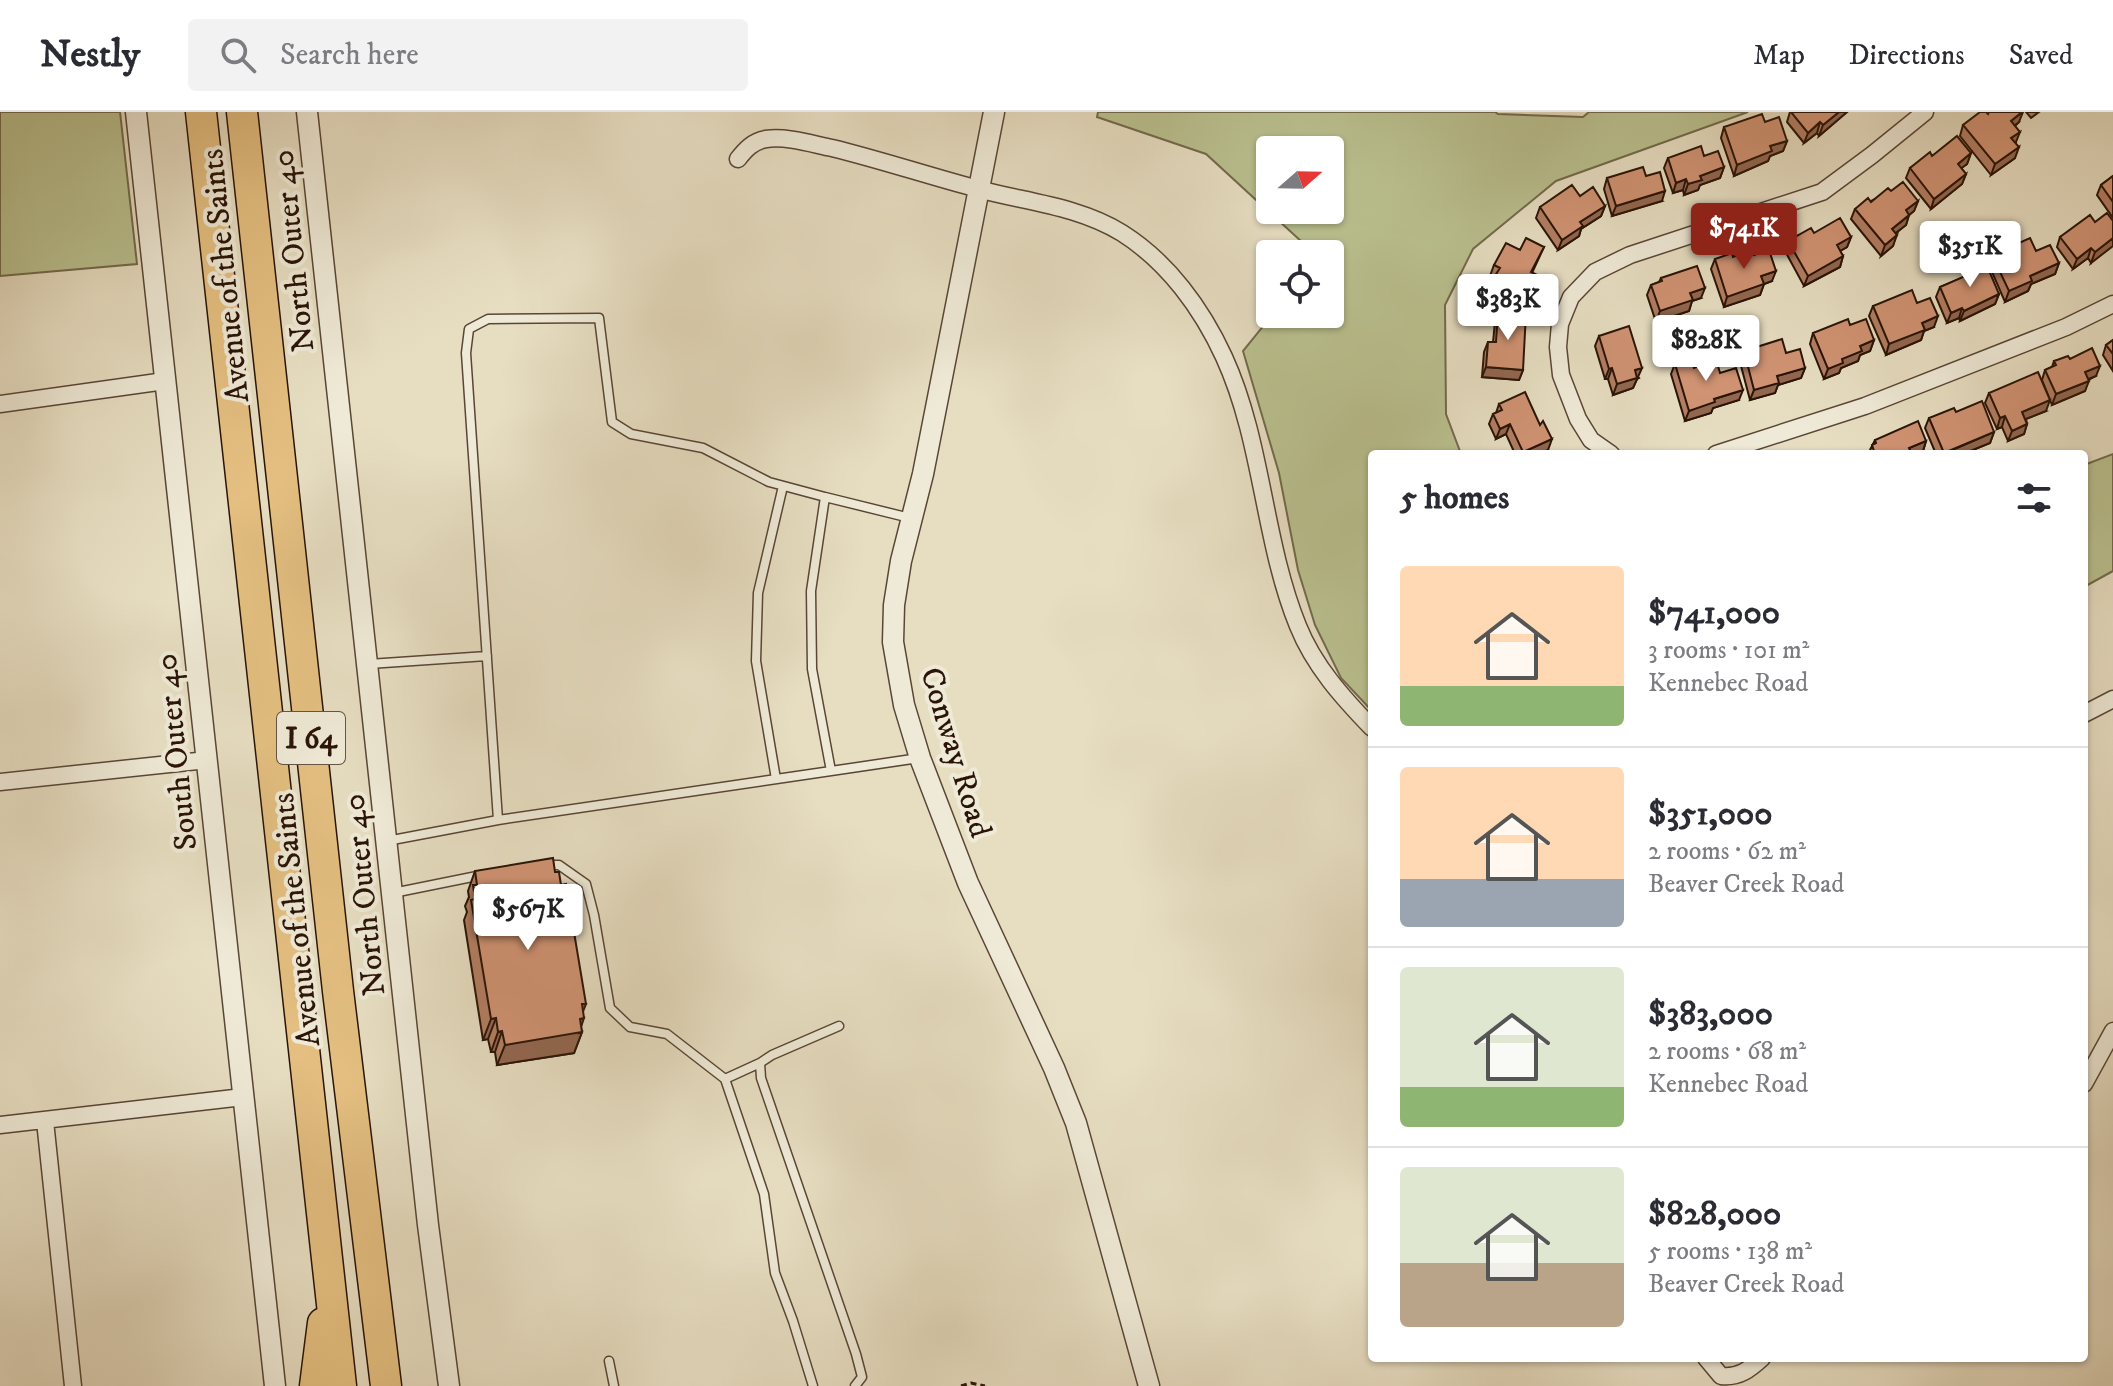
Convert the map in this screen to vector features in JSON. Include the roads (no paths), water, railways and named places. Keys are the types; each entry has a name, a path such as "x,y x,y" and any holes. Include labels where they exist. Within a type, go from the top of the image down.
{"highway":[{"name":"Avenue of the Saints","path":"201,112 341,1386"},
{"name":"Avenue of the Saints","path":"242,112 336,976 387,1378"},
{"path":"315,1386 329,1274"}],"street":[{"name":"South Outer 40","path":"136,112 275,1386"},
{"name":"North Outer 40","path":"307,112 428,1225 449,1386"},
{"name":"Conway Road","path":"994,112 894,605 893,642 904,705 920,758 968,883 1054,1068 1076,1123 1149,1386"},
{"path":"1605,450 1591,440 1570,401 1561,375 1558,347 1560,324 1571,297 1595,272 1630,255 1822,192 1925,112"},
{"path":"738,159 748,146 766,139 804,142 884,161 1097,220 1123,234 1160,262 1208,324 1226,360 1240,399 1285,591 1299,628 1320,668 1368,723"},
{"path":"1728,450 1865,406 2066,327 2113,304"},
{"path":"0,404 165,381"},
{"path":"2088,712 2113,699"},
{"path":"0,782 207,760"},
{"path":"2088,1077 2113,1031"},
{"path":"0,1125 243,1097"},
{"path":"45,1121 73,1386"},
{"path":"1709,1362 1721,1376 1731,1377 1757,1362"}],"lane":[{"path":"498,820 466,353 469,329 488,319 599,318 612,422 631,434 703,448 769,482 911,518"},
{"path":"776,779 756,661 758,593 783,486"},
{"path":"825,497 811,591 812,669 831,771"},
{"path":"368,664 487,656"},
{"path":"387,841 498,820 920,758"},
{"path":"532,865 559,865 586,884 610,1008 630,1027 667,1034 725,1079 764,1194 775,1273 813,1386"},
{"path":"393,894 485,875"},
{"path":"725,1079 839,1026"},
{"path":"760,1063 761,1078 856,1354 862,1377 855,1386"},
{"path":"609,1361 614,1386"}]}
